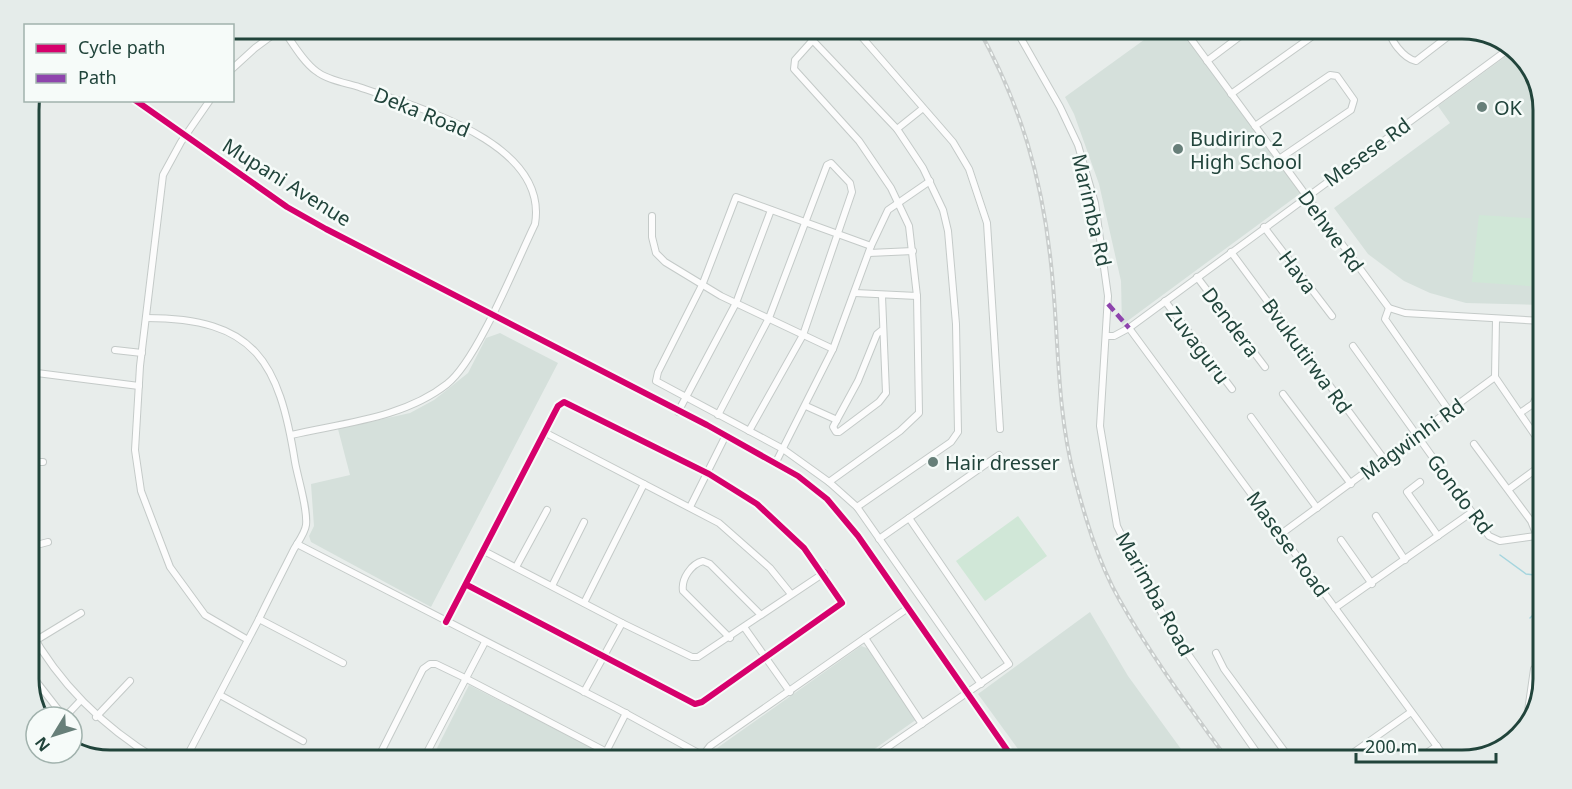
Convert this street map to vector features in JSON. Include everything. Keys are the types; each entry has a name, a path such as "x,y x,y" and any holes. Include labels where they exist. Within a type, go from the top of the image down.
{"street":[{"name":"Deka Road","path":"234,67 267,39"},
{"name":"Deka Road","path":"291,39 317,72 458,124 500,150 526,177 534,197 535,224 491,316 459,373 447,384 418,402 390,412 291,435"},
{"path":"864,39 912,92 922,109 942,126 963,157 986,218 1000,429"},
{"name":"Marimba Rd","path":"1020,39 1060,107 1087,175 1095,203 1106,274 1106,336"},
{"name":"Dehwe Rd","path":"1191,39 1389,308"},
{"path":"1207,61 1236,39"},
{"path":"1231,94 1308,39"},
{"path":"1393,39 1404,54 1416,61 1445,39"},
{"path":"829,482 900,431 919,413 916,296 910,230 898,202 859,141 795,71 795,60 812,41 897,129 930,181 943,210 948,231 956,324 959,428 951,442 856,507"},
{"name":"Mesese Rd","path":"1106,336 1114,336 1129,328 1503,53"},
{"path":"1255,126 1325,76 1335,75 1354,100 1353,108 1279,159"},
{"name":"Mupani Avenue","path":"138,102 287,207 326,230 726,435 798,476 834,507 858,536 1007,750"},
{"path":"209,102 185,136 163,175 142,353 135,450 141,491 164,555 205,615 248,640"},
{"path":"897,129 922,109"},
{"path":"718,415 769,318 804,221 827,165 831,163 850,183 852,189 803,335 749,431"},
{"path":"776,462 833,349 870,249 888,210 930,181"},
{"path":"913,251 870,249 804,221 740,197 735,198 703,283 657,378 657,383 783,449 829,482 856,507 981,684"},
{"path":"678,411 736,303 771,210"},
{"path":"652,216 652,237 656,253 665,262 736,303 833,349"},
{"name":"Hava","path":"1264,227 1332,316"},
{"name":"Bvukutirwa Rd","path":"1231,252 1384,459"},
{"name":"Dendera","path":"1197,277 1265,367"},
{"path":"855,293 916,296"},
{"path":"882,296 886,393 879,402 839,432 833,427 882,330"},
{"name":"Zuvaguru","path":"1165,301 1232,389"},
{"path":"1450,412 1385,320 1389,308 1405,313 1533,321"},
{"path":"146,318 179,318 204,323 238,336 269,367 278,384 291,435 306,519 304,531 191,750"},
{"path":"1496,319 1496,377 1533,431"},
{"name":"Masese Road","path":"1129,328 1440,750"},
{"name":"Marimba Road","path":"1106,336 1100,426 1117,526 1141,576 1174,634 1255,750"},
{"name":"Gondo Rd","path":"1353,346 1417,437 1495,541 1533,536"},
{"path":"116,350 142,353"},
{"path":"39,373 139,386"},
{"name":"Magwinhi Rd","path":"1281,534 1417,437 1496,377"},
{"path":"1283,394 1351,484"},
{"path":"447,622 558,406 568,402 709,474 743,494 773,517 804,548 840,598 841,606 702,702 695,704 467,585"},
{"path":"1520,413 1533,402"},
{"path":"806,406 837,420"},
{"path":"1251,417 1317,508"},
{"path":"544,432 719,523 770,568 791,594"},
{"path":"690,507 709,474 726,435"},
{"path":"1474,444 1533,524"},
{"path":"879,539 999,455"},
{"path":"39,462 44,462"},
{"path":"1509,489 1533,472"},
{"path":"1420,482 1407,492 1438,536"},
{"path":"584,603 644,484"},
{"path":"516,567 547,510"},
{"path":"1335,608 1472,512"},
{"path":"1376,516 1405,560"},
{"path":"884,750 1009,664 909,518"},
{"path":"552,586 584,522"},
{"path":"1341,540 1372,584"},
{"path":"39,544 48,542"},
{"path":"297,544 694,750"},
{"path":"484,551 692,657 702,656 824,573"},
{"path":"730,638 682,589 694,565 703,561 710,564 761,615"},
{"path":"707,750 908,608"},
{"path":"39,639 81,613"},
{"path":"259,619 343,663"},
{"path":"584,692 622,623"},
{"path":"744,627 790,692"},
{"path":"865,638 922,724"},
{"path":"428,750 485,642"},
{"path":"39,648 50,667 96,717 140,750"},
{"path":"1216,653 1224,669 1284,750"},
{"path":"382,750 423,669 430,664 436,664 602,750"},
{"path":"1530,700 1533,676"},
{"path":"96,717 130,681"},
{"path":"39,685 55,705"},
{"path":"220,695 303,741"},
{"path":"76,705 81,700"},
{"path":"1357,750 1411,712"},
{"path":"607,750 626,713"},
{"path":"1431,750 1437,746"}],"shaded area":[{"name":"Budiriro 2 High School","path":"1145,39 1187,39 1301,193 1122,325 1121,281 1099,184 1074,114 1065,97"},
{"path":"1507,55 1526,79 1533,105 1533,305 1466,303 1430,293 1404,281 1368,254 1334,208 1450,123 1438,106"},
{"path":"500,333 558,363 431,607 311,542 309,536 314,526 311,484 350,475 338,429 410,413 434,400 468,373 486,338"},
{"path":"1090,612 1128,676 1182,750 1019,750 978,694"},
{"path":"861,646 867,648 917,719 873,750 714,750"},
{"path":"469,685 596,750 436,750"}],"green space":[{"path":"1479,215 1533,218 1533,286 1472,282"},
{"path":"1018,516 1047,556 985,601 956,561"}],"waterway":[{"path":"1500,555 1526,574 1533,575"},
{"path":"1530,618 1533,615"}],"railway":[{"path":"984,39 1018,114 1042,202 1054,291 1059,370 1068,450 1093,539 1111,585 1131,620 1221,750"}],"marked path":[{"path":"1108,304 1129,328"}],"cycle path":[{"path":"138,102 287,207 707,425 798,476 827,499 858,536 1007,750"},
{"path":"446,622 558,406 564,402 709,474 757,504 804,548 842,603 702,702 695,704 467,585"}],"place":[{"name":"OK","path":"1482,107"},
{"name":"Budiriro 2 High School","path":"1178,149"},
{"name":"Hair dresser","path":"933,462"}]}
